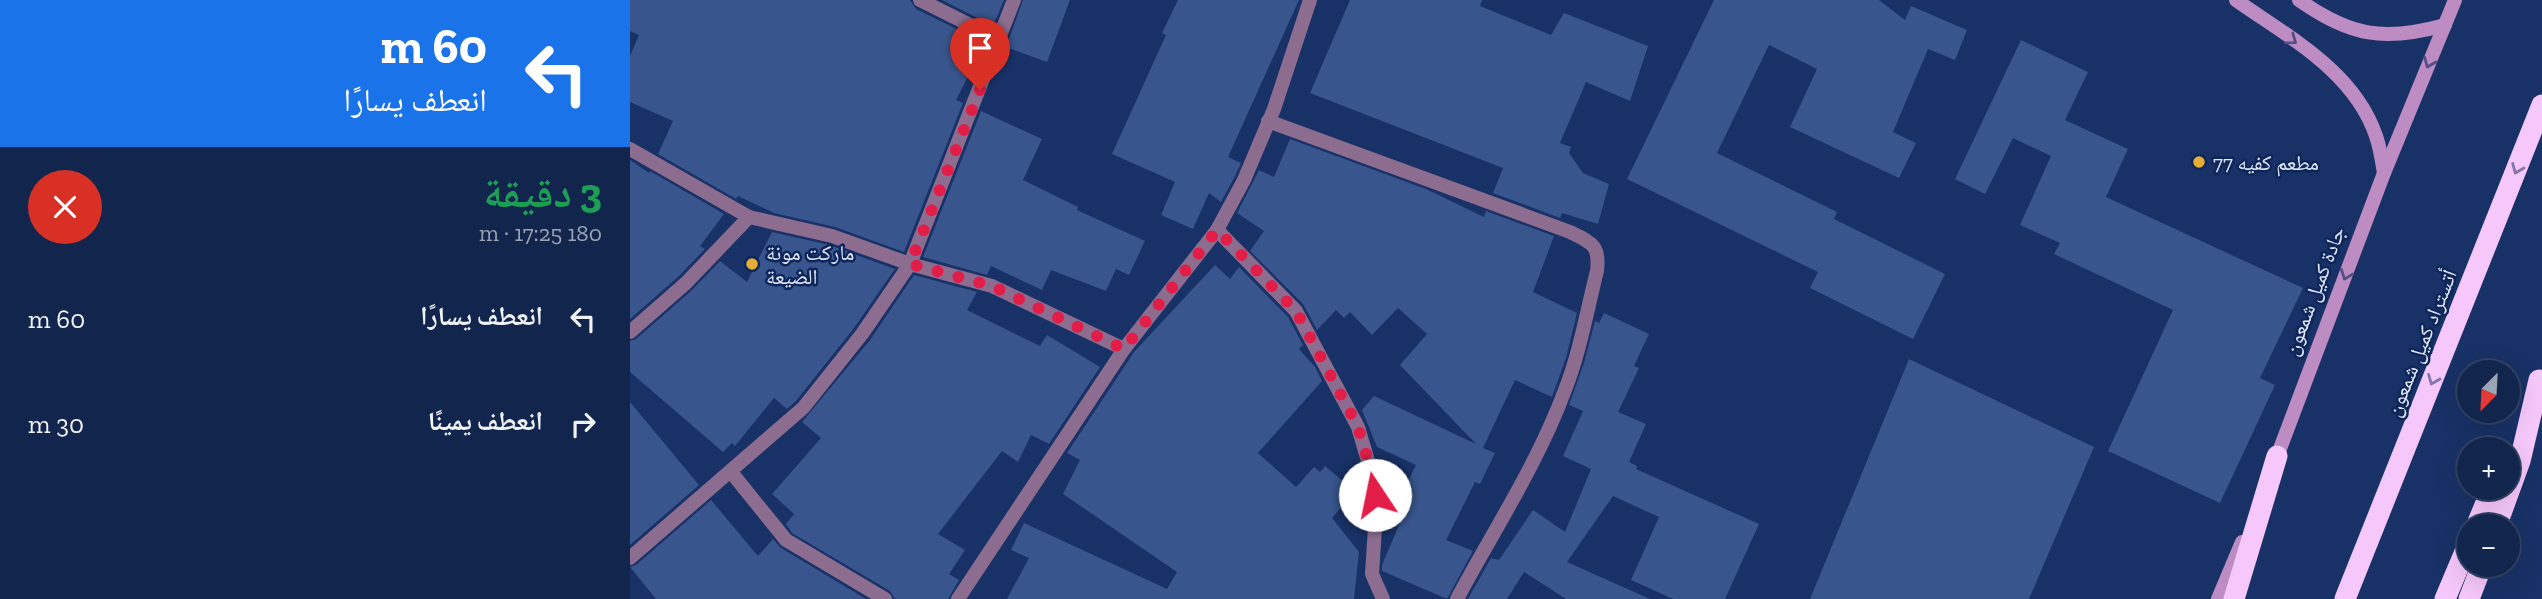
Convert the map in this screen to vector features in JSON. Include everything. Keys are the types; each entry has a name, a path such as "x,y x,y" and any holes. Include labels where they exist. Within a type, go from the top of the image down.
{"highway":[{"name":"أتستراد كميل شمعون","path":"2345,599 2542,105"},
{"path":"2515,437 2541,376"},
{"path":"2501,514 2520,461 2541,376"},
{"path":"2234,599 2277,456"},
{"path":"2445,599 2457,570"},
{"path":"2469,599 2477,577"}],"main road":[{"path":"2236,0 2334,71 2359,100 2376,136 2384,173"},
{"path":"2299,0 2320,15 2350,29 2381,35 2413,34 2445,25"},
{"name":"جادة كميل شمعون","path":"2218,599 2277,456 2384,173 2455,0"}],"street":[{"path":"920,0 1000,40"},
{"path":"630,558 803,408 842,361 910,264 1014,0"},
{"path":"958,599 1124,349 1217,230 1244,180 1268,121 1310,0"},
{"path":"1268,121 1570,232 1590,242 1597,250 1597,271 1573,369 1564,392 1514,496 1457,599"},
{"path":"630,149 749,217 832,236 910,264 992,286 1124,349"},
{"path":"630,332 686,283 749,217"},
{"path":"1217,230 1296,311 1358,427 1373,478 1376,512 1372,574 1383,599"},
{"path":"731,472 786,540 885,599"}],"building":[{"path":"630,0 910,0 916,9 985,43 956,100 963,103 904,252 835,227 774,213 738,196 736,199 658,154 673,121 630,102 630,56 639,35 630,31"},
{"path":"942,0 1004,0 993,26"},
{"path":"1023,0 1070,0 1047,62 1006,47"},
{"path":"1178,0 1299,0 1228,157 1241,163 1235,176 1221,202 1209,193 1193,229 1161,215 1175,182 1112,154 1166,35 1162,33"},
{"path":"1350,0 1482,0 1480,6 1551,35 1564,13 1648,46 1630,101 1586,82 1560,143 1571,147 1569,153 1583,173 1609,184 1598,224 1562,213 1560,218 1493,193 1503,168 1310,93"},
{"path":"1714,0 1879,0 1905,20 1911,6 1967,30 1955,60 1928,49 1893,132 1916,143 1899,178 1790,127 1817,69 1769,45 1717,153 1837,212 1834,219 1945,274 1913,339 1810,288 1818,272 1627,179"},
{"path":"2021,40 2088,72 2065,120 2128,149 2106,197 2303,288 2260,378 2275,385 2220,503 2108,451 2173,310 2054,254 2060,243 2020,225 2051,156 2013,138 1985,194 1955,179"},
{"path":"981,111 1042,139 1023,180 1078,207 1077,210 1145,241 1129,275 1116,269 1106,291 1051,270 1042,290 991,266 987,275 923,257"},
{"path":"1290,139 1426,189 1484,217 1486,211 1554,236 1533,292 1577,313 1566,358 1552,397 1515,380 1483,448 1495,453 1480,484 1475,482 1446,540 1473,551 1447,599 1382,571 1382,565 1408,504 1399,500 1416,465 1377,447 1362,410 1374,396 1476,444 1400,365 1427,334 1398,308 1372,335 1350,312 1344,318 1336,310 1317,330 1303,304 1250,251 1264,231 1237,213 1259,170 1274,177"},
{"path":"630,160 724,214 700,246 705,249 630,319"},
{"path":"772,232 829,245 895,269 854,328 796,401 787,409 774,398 735,446 732,443 723,452 630,372 630,341 636,339 692,290 720,261 747,282"},
{"path":"1215,265 1230,279 1239,267 1288,317 1303,345 1299,349 1315,367 1322,381 1258,453 1296,487 1314,467 1320,472 1325,466 1355,491 1332,518 1359,552 1354,599 1007,599 1029,558 1011,550 1024,523 1167,589 1177,572 1063,494 1080,460 1067,453 1134,352"},
{"path":"914,275 977,292 967,310 1040,346 1047,335 1100,367 1049,444 1031,435 1018,462 1002,451 938,534 965,550 949,574 959,580 948,599 895,599 890,591 792,533 786,524 794,514 772,494 821,438 802,422 870,340"},
{"path":"1604,313 1649,334 1634,366 1639,368 1618,412 1646,424 1629,462 1637,466 1636,469 1759,524 1725,599 1673,599 1631,580 1659,517 1613,496 1567,562 1650,599 1566,599 1524,572 1507,599 1468,599 1491,558 1499,560 1533,510 1565,532 1591,469 1563,456 1583,411 1569,405 1595,321 1599,323"},
{"path":"1909,359 2094,447 2029,599 1810,599"},
{"path":"630,402 699,485 630,545"},
{"path":"711,500 758,556 773,539 781,548 866,599 656,599 630,567 636,565"}],"place":[{"name":"مطعم كفيه 77","path":"2199,162"},
{"name":"ماركت مونة الضيعة","path":"752,264"}],"route":[{"path":"980,90 910,264 992,286 1124,349 1217,230 1296,311 1358,427 1373,478 1375,495"}]}
